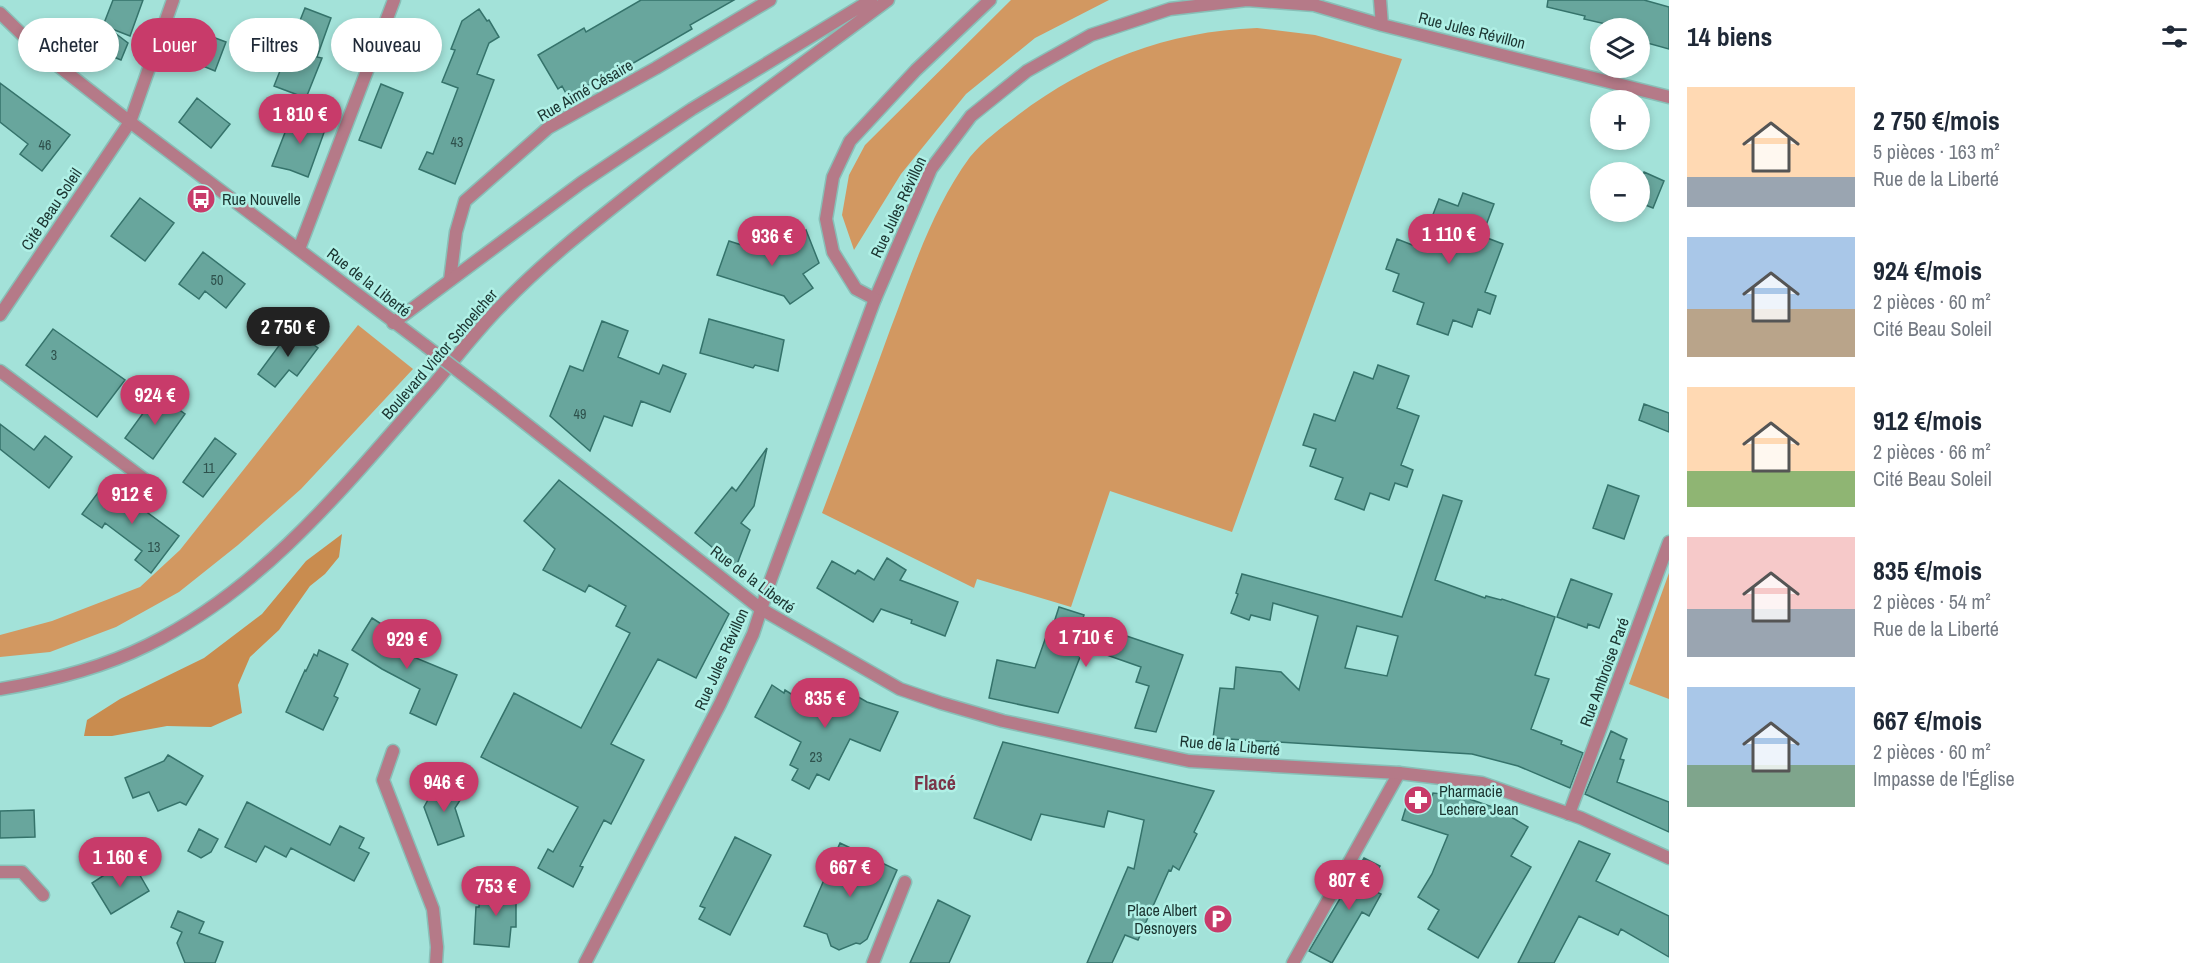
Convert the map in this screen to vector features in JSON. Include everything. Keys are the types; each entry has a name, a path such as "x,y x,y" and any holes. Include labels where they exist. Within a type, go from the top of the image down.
{"street":[{"path":"130,122 173,0"},
{"path":"298,249 394,0"},
{"name":"Rue Aimé Césaire","path":"450,280 456,232 465,201 548,128 656,68 770,0"},
{"path":"393,323 581,183 692,109 872,0"},
{"name":"Boulevard Victor Schoelcher","path":"0,688 38,683 87,669 147,646 204,613 272,561 337,496 501,306 582,232 682,152 888,0"},
{"path":"875,299 856,289 833,252 826,219 833,177 850,141 916,70 990,0"},
{"name":"Rue Jules Révillon","path":"585,963 720,704 753,634 875,299 931,169 971,116 1026,71 1091,34 1170,9 1247,0 1314,5 1382,25 1669,97"},
{"path":"1380,0 1382,25"},
{"name":"Rue de la Liberté","path":"0,13 38,50 492,397 761,609 900,689 940,704 1004,721 1189,761 1399,772 1482,783 1569,814 1669,858"},
{"name":"Cité Beau Soleil","path":"0,315 130,122"},
{"path":"0,371 160,491"},
{"name":"Rue Ambroise Paré","path":"1569,814 1669,542"},
{"path":"393,751 383,780 433,909 437,948 436,963"},
{"path":"1293,963 1399,772"},
{"path":"0,872 22,872 43,895"},
{"path":"873,963 905,882"}],"shaded area":[{"path":"1011,0 1109,0 1035,38 966,94 901,174 854,250 842,215 849,175 865,145"},
{"path":"1257,28 1315,35 1402,59 1232,532 1110,491 1071,607 977,579 974,588 822,513 924,240 957,177 975,151 986,140 1045,96 1101,65 1130,53 1192,35"},
{"path":"358,325 413,369 301,489 238,545 179,592 116,627 50,652 0,657 0,635 52,621 140,587 180,550"},
{"path":"342,534 339,557 325,574 310,586 279,630 250,657 238,685 242,713 211,727 167,726 112,736 84,736 87,720 120,699 204,658 262,614 306,561"},
{"path":"1669,573 1669,699 1629,684"}],"building":[{"path":"113,0 143,0 136,18 131,18 130,36 119,32 119,18 106,18"},
{"path":"641,0 734,0 690,25 692,29 606,79 604,76 568,97 562,86 558,89 538,55 584,28 586,32"},
{"path":"1548,0 1644,0 1669,7 1669,49 1650,44 1650,18 1590,18 1590,20 1584,19 1585,16 1547,7"},
{"path":"305,8 331,18 319,51 319,18 301,18"},
{"path":"479,9 499,37 489,43 477,74 494,80 455,184 419,169 427,152 433,154 458,88 442,82 455,50 451,49 462,21"},
{"path":"119,36 128,43 121,60 119,59"},
{"path":"217,39 226,42 217,66"},
{"path":"280,72 316,72 306,98 274,86"},
{"path":"0,83 70,135 42,171 20,154 28,144 0,122"},
{"path":"381,84 403,93 381,148 359,140"},
{"path":"197,98 230,124 211,148 179,122"},
{"path":"293,112 326,127 308,177 272,166"},
{"path":"1650,175 1664,181 1653,208 1650,207"},
{"path":"1463,193 1494,204 1482,236 1503,244 1485,292 1496,296 1490,314 1478,309 1472,327 1453,320 1448,335 1417,324 1424,303 1393,291 1399,274 1386,269 1397,239 1420,248 1439,199 1458,206"},
{"path":"140,198 174,223 145,261 111,236"},
{"path":"806,230 819,263 803,274 813,288 790,304 784,296 717,275 729,241 773,255"},
{"path":"203,252 245,284 226,308 205,291 199,299 179,284"},
{"path":"709,319 784,340 778,371 755,365 753,368 700,353"},
{"path":"602,321 628,331 618,357 659,374 663,365 686,374 670,412 641,401 632,426 604,416 590,451 550,416 570,366 583,371"},
{"path":"292,328 318,348 297,376 289,370 275,387 258,374"},
{"path":"53,329 125,380 97,417 26,365"},
{"path":"1378,365 1409,376 1397,408 1419,416 1401,465 1413,470 1407,487 1395,483 1389,500 1370,493 1364,510 1335,499 1343,478 1310,466 1316,449 1303,445 1314,414 1335,421 1354,372 1373,379"},
{"path":"157,394 185,414 153,459 125,438"},
{"path":"1644,404 1669,413 1669,432 1639,420"},
{"path":"0,424 34,450 45,436 72,457 49,488 0,449"},
{"path":"215,438 236,454 203,497 183,482"},
{"path":"767,448 754,506 741,523 750,530 736,567 695,533 732,487 736,491"},
{"path":"559,480 729,614 696,678 658,659 611,744 644,760 611,824 604,820 580,866 583,867 573,887 538,868 548,849 553,852 578,807 481,757 514,693 581,728 630,633 616,626 626,606 589,585 585,592 543,570 555,549 524,521"},
{"path":"106,482 179,536 151,573 135,560 142,551 105,523 102,528 82,514"},
{"path":"1608,485 1639,496 1624,539 1593,528"},
{"path":"1443,495 1462,501 1435,580 1485,598 1486,596 1502,599 1555,617 1535,675 1549,679 1531,729 1562,741 1561,744 1583,753 1570,788 1518,766 1472,754 1213,738 1220,688 1234,689 1236,667 1281,672 1299,690 1318,616 1273,603 1270,620 1251,615 1249,620 1231,613 1242,574 1402,617","holes":["1357,626 1398,636 1387,676 1345,668"]},
{"path":"887,558 906,570 900,580 958,602 945,636 911,623 912,620 881,609 873,622 817,588 832,561 855,574 858,570 874,580"},
{"path":"1571,579 1612,594 1599,628 1588,624 1587,628 1557,617"},
{"path":"1059,607 1084,615 1082,621 1183,655 1156,732 1135,728 1149,686 1136,682 1141,667 1084,647 1058,713 989,698 997,660 1035,668"},
{"path":"372,618 406,640 399,651 457,675 436,725 410,713 420,689 352,650"},
{"path":"319,650 348,664 334,696 338,698 323,730 286,712 305,670 314,654 317,656"},
{"path":"772,685 784,693 785,690 825,716 841,687 867,702 898,712 880,751 850,739 829,780 817,774 809,789 792,780 798,769 790,765 801,742 755,717"},
{"path":"1611,731 1627,739 1620,759 1624,760 1617,782 1669,802 1669,832 1585,794"},
{"path":"1003,742 1214,791 1194,832 1197,834 1179,870 1173,866 1171,871 1169,870 1138,940 1125,935 1112,963 1087,963 1128,867 1134,869 1144,820 1108,811 1104,827 1041,814 1031,840 974,818"},
{"path":"168,755 203,776 186,805 180,802 158,811 149,792 133,798 125,778 164,761"},
{"path":"439,780 464,794 455,808 464,836 438,845 424,807"},
{"path":"1411,791 1432,797 1433,793 1461,796 1498,809 1528,827 1511,856 1531,867 1478,958 1428,929 1439,910 1418,897 1432,874 1448,835 1402,820"},
{"path":"247,802 330,845 340,826 364,838 359,848 369,853 354,881 291,848 286,857 265,846 256,862 225,847"},
{"path":"34,810 35,837 0,838 0,811"},
{"path":"199,829 218,839 211,852 201,858 188,851"},
{"path":"735,837 771,855 730,935 699,919 705,908 700,906"},
{"path":"1579,841 1610,854 1596,881 1669,916 1669,957 1621,929 1618,935 1579,916 1554,963 1518,963"},
{"path":"840,843 897,870 867,939 860,944 856,943 839,950 831,946 827,934 804,926"},
{"path":"1364,858 1380,866 1375,874 1382,878 1374,891 1381,894 1369,916 1362,912 1332,963 1309,951"},
{"path":"134,865 149,891 111,914 92,883 118,866 121,873"},
{"path":"497,886 510,886 516,889 516,927 511,927 509,947 474,944 476,907 479,907 480,892 496,893"},
{"path":"938,900 970,916 949,963 910,963"},
{"path":"178,911 204,922 199,933 223,942 215,963 185,963 177,943 182,932 171,927"}],"place":[{"name":"Rue Nouvelle","path":"201,199"},
{"name":"Pharmacie Lechere Jean","path":"1418,800"},
{"name":"Place Albert Desnoyers","path":"1218,919"}],"district":[{"name":"Flacé","path":"935,783"}]}
